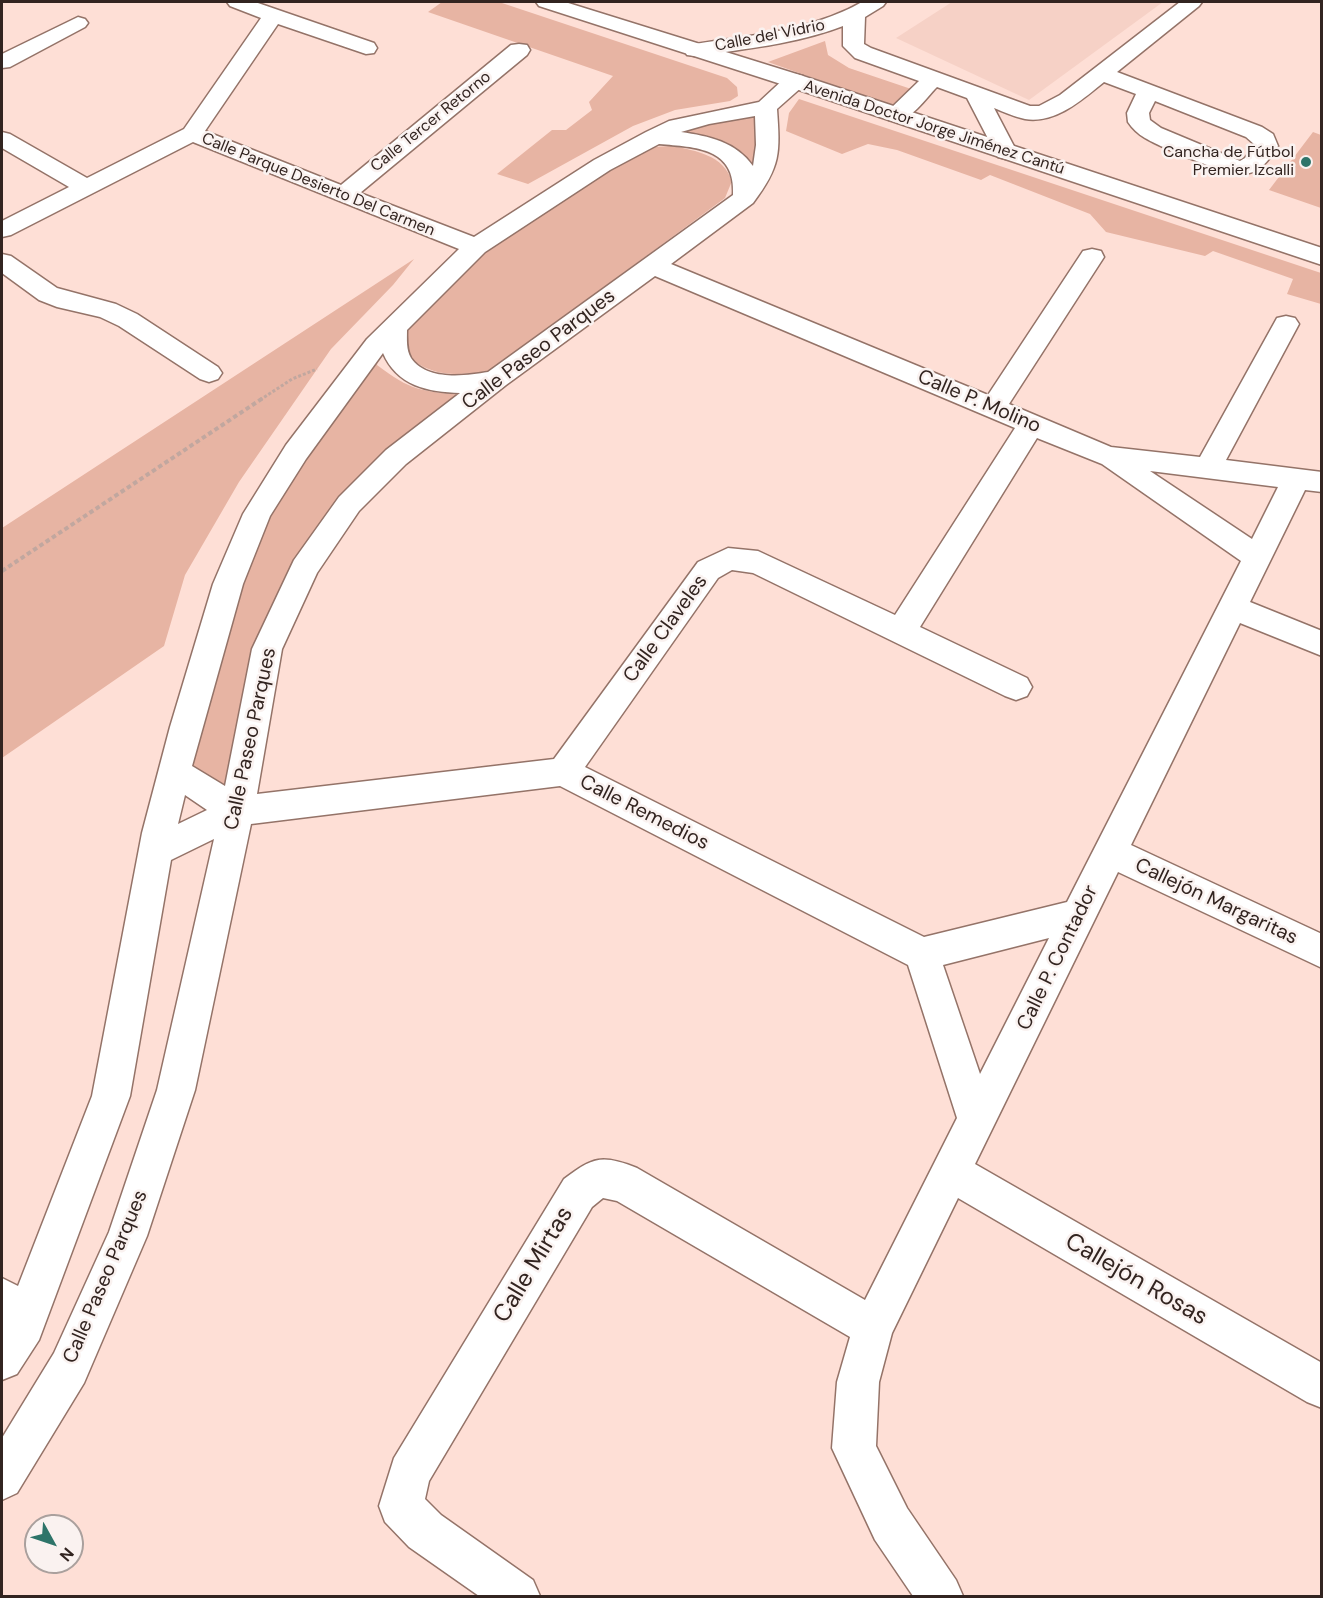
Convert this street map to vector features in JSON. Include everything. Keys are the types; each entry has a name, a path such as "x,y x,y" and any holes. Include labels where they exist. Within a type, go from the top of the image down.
{"street":[{"path":"237,2 366,48"},
{"name":"Avenida Doctor Jorge Jiménez Cantú","path":"546,2 795,81 1322,257"},
{"name":"Calle del Vidrio","path":"695,50 827,27 855,15 876,2"},
{"path":"855,15 854,46 871,57 1028,113 1043,112 1068,100 1192,2"},
{"path":"192,134 273,15"},
{"path":"2,62 78,23"},
{"name":"Calle Tercer Retorno","path":"343,195 519,50"},
{"path":"1101,73 1254,132 1265,139 1267,146 1253,163 1242,168 1228,165 1153,133 1139,122 1138,113 1148,92"},
{"path":"897,116 933,79"},
{"path":"2,1359 13,1311 111,1096 156,851 186,727 228,584 257,514 296,452 385,336 476,248 602,165 654,137 677,126 766,107 795,81"},
{"path":"975,93 1006,152"},
{"name":"Calle Paseo Parques","path":"2,1478 69,1368 128,1236 176,1090 237,811 267,649 304,568 349,504 396,457 745,198 760,179 768,156 766,107"},
{"name":"Calle Parque Desierto Del Carmen","path":"2,230 85,186 192,134 476,248"},
{"path":"654,137 701,142 729,153 743,166 748,182 745,198"},
{"path":"2,139 85,186"},
{"path":"993,408 1092,257"},
{"path":"2,262 48,294 66,301 106,310 128,320 208,374"},
{"name":"Calle P. Molino","path":"652,265 1107,456 1309,480"},
{"path":"1208,469 1286,324"},
{"path":"385,336 397,359 409,372 418,376 450,386 474,385 497,380"},
{"path":"901,631 1032,424"},
{"path":"1107,456 1257,557"},
{"name":"Calle P. Contador","path":"932,1592 891,1524 854,1448 858,1382 873,1328 1257,557 1309,480"},
{"name":"Calle Claveles","path":"563,772 708,570 728,559 758,562 1016,687"},
{"path":"1233,607 1322,644"},
{"path":"175,772 237,811"},
{"name":"Calle Remedios","path":"156,851 237,811 563,772 922,954"},
{"name":"Callejón Margaritas","path":"1111,852 1322,952"},
{"path":"977,1120 922,954 1079,915"},
{"name":"Callejón Rosas","path":"951,1172 1322,1387"},
{"name":"Calle Mirtas","path":"517,1596 425,1531 401,1506 409,1473 578,1193 598,1178 623,1182 873,1328"}],"path":[{"path":"2,571 292,379 385,336"}],"shaded area":[{"path":"442,2 499,2 727,78 737,87 738,96 730,101 675,110 633,126 528,184 497,174 552,130 566,130 592,110 589,102 613,76 428,12"},
{"path":"952,2 1163,2 1029,100 896,38"},
{"path":"825,41 828,55 849,68 920,92 903,110 768,62"},
{"path":"799,99 1321,273 1321,304 1287,294 1293,279 1213,251 1205,256 1106,232 1090,214 990,175 981,180 897,150 868,144 842,154 786,131 789,113"},
{"path":"759,114 757,178 748,169 671,135 687,127"},
{"name":"Cancha de Fútbol Premier Izcalli","path":"1313,132 1321,135 1321,208 1269,190"},
{"path":"672,146 708,156 722,165 732,181 725,198 489,372 453,374 433,371 423,367 402,352 406,325 481,252 607,168 652,147"},
{"path":"414,259 393,285 331,349 239,482 185,575 164,646 2,758 2,528"},
{"path":"378,359 377,365 408,385 426,391 462,395 294,566 224,794 186,764 255,537 323,426"}],"place":[{"name":"Cancha de Fútbol Premier Izcalli","path":"1306,162"}]}
